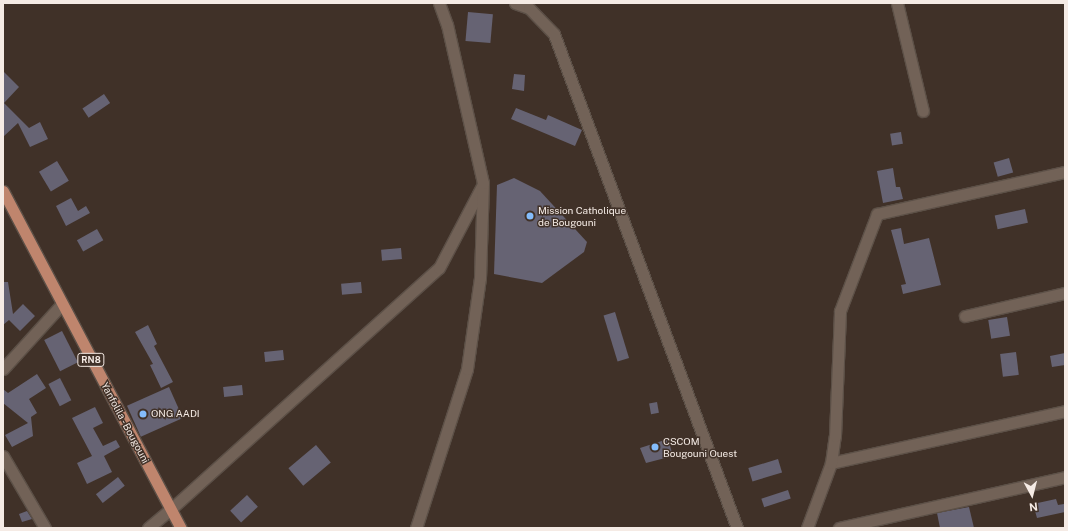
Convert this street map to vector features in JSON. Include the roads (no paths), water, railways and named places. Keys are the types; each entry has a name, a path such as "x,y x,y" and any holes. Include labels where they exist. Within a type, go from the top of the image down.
{"main road":[{"name":"Yanfolila - Bougouni","path":"3,191 61,305 181,528"}],"street":[{"path":"416,528 467,369 480,278 483,183 447,25 439,3"},
{"path":"447,3 447,25"},
{"path":"515,3 529,8 554,34 737,528"},
{"path":"898,3 923,111"},
{"path":"807,528 831,463 836,436 840,311 877,214 1065,172"},
{"path":"148,528 439,268 483,183"},
{"path":"965,316 1065,293"},
{"path":"3,370 61,305"},
{"path":"831,463 1065,411"},
{"path":"3,456 45,528"},
{"path":"839,528 1065,478"}],"place":[{"name":"Mission Catholique de Bougouni","path":"530,216"},
{"name":"ONG AADI","path":"143,414"},
{"name":"CSCOM Bougouni Ouest","path":"655,447"}]}
